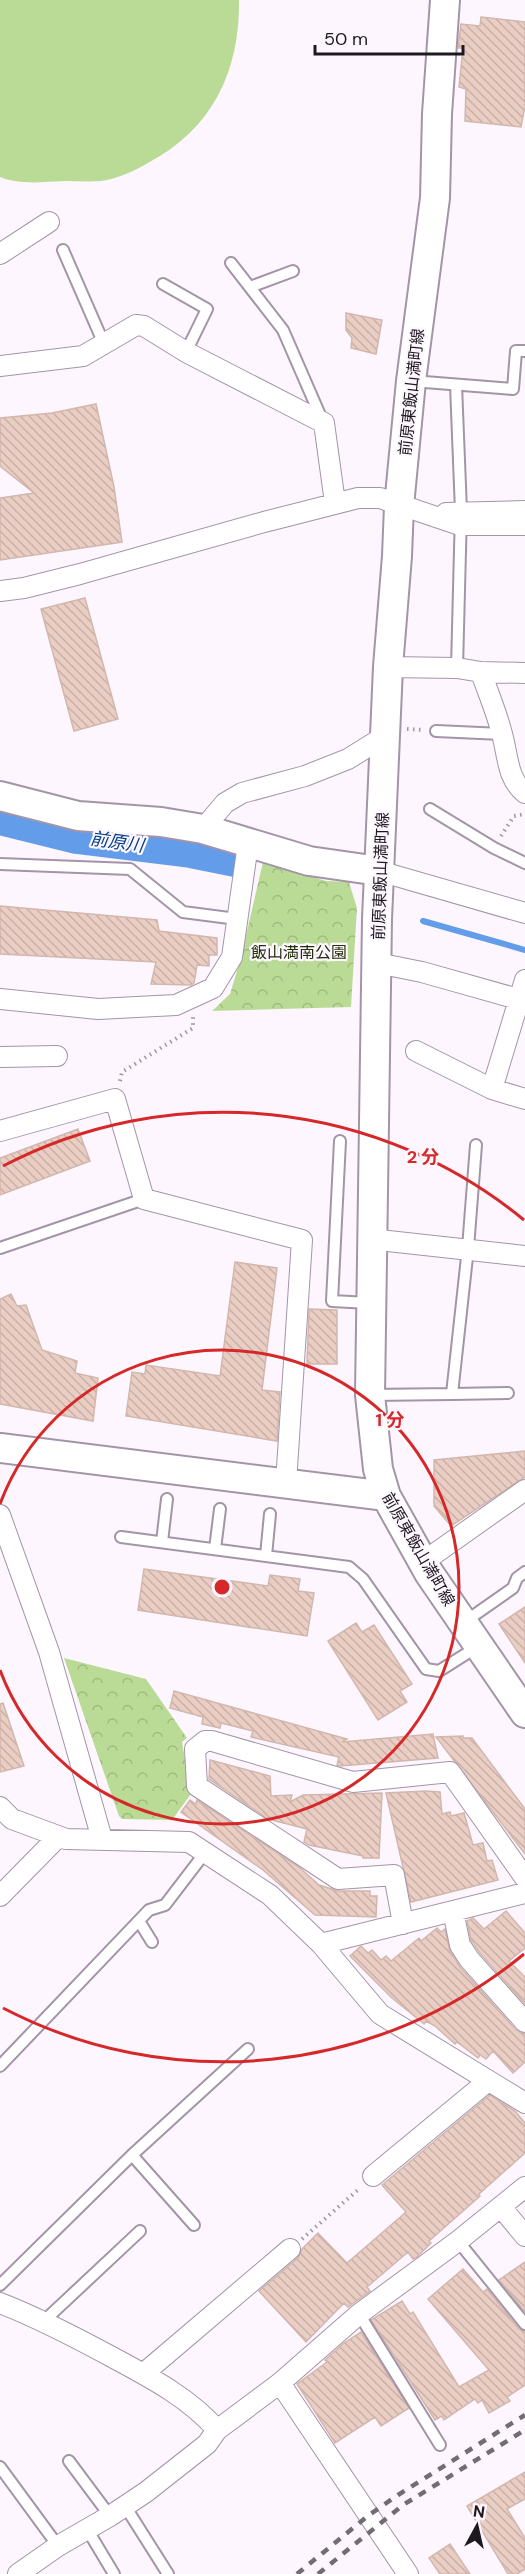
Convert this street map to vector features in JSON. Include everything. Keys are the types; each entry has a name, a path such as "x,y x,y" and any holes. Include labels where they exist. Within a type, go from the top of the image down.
{"street":[{"name":"前原東飯山満町線","path":"445,0 437,114 435,198 411,381 399,506 388,667 379,871 370,1239 370,1395 378,1468 386,1496 423,1562 525,1713"},
{"path":"0,254 49,222"},
{"path":"0,366 83,356 136,325 144,326 186,352 324,423 335,503"},
{"path":"0,591 24,588 80,574 358,498 380,498 431,515 525,525"},
{"path":"461,518 525,511"},
{"path":"388,667 458,668 481,672 525,673"},
{"path":"481,672 502,734 509,768 517,787 525,794"},
{"path":"203,829 225,803 242,794 327,768 348,759 385,736"},
{"path":"0,796 78,816 161,822 203,829 309,861 379,871 525,913"},
{"path":"0,999 98,1008 176,1005 213,988 232,957 248,844"},
{"path":"377,963 523,993 492,1089"},
{"path":"416,1051 492,1089 525,1099"},
{"path":"0,1057 57,1056"},
{"path":"0,1131 115,1099 144,1199 302,1240 286,1483"},
{"path":"370,1239 525,1256"},
{"path":"0,1448 386,1496"},
{"path":"423,1562 525,1490"},
{"path":"0,1515 49,1652 102,1839"},
{"path":"403,1924 394,1875 338,1879 197,1786 195,1749 198,1744 212,1741 352,1782 450,1772 525,1878"},
{"path":"0,1807 12,1819 66,1839 189,1842 204,1854 270,1895 321,1944 380,2014 525,2103"},
{"path":"0,1896 58,1837"},
{"path":"321,1944 525,1893"},
{"path":"453,1911 460,1945 469,1959 525,2022"},
{"path":"373,2176 488,2080"},
{"path":"18,2574 58,2546 118,2511 207,2444 217,2430 280,2383 359,2314 458,2241 525,2187"},
{"path":"501,2207 525,2236"},
{"path":"143,2374 290,2249"},
{"path":"0,2303 45,2320 143,2374 202,2413 217,2430"},
{"path":"280,2383 408,2574"}],"lane":[{"path":"63,250 104,344"},
{"path":"231,262 284,330 324,423"},
{"path":"250,287 293,271"},
{"path":"163,284 207,309 186,352"},
{"path":"411,381 513,388 516,351 525,351"},
{"path":"456,385 461,518 458,668"},
{"path":"436,731 502,734"},
{"path":"430,809 494,848 525,863"},
{"path":"0,864 130,869 183,912 237,919"},
{"path":"340,1141 332,1301 370,1303"},
{"path":"452,1394 468,1248 476,1145"},
{"path":"0,1248 144,1199"},
{"path":"370,1395 508,1393"},
{"path":"162,1542 167,1499"},
{"path":"215,1549 220,1509"},
{"path":"266,1556 270,1514"},
{"path":"121,1537 349,1567 363,1580 426,1669 432,1672 439,1671 525,1572"},
{"path":"0,2066 149,1910 165,1905 204,1854"},
{"path":"139,1921 152,1942"},
{"path":"0,2285 132,2155 248,2049"},
{"path":"132,2155 194,2225"},
{"path":"45,2320 140,2231"},
{"path":"458,2241 525,2324"},
{"path":"359,2314 440,2445"},
{"path":"69,2461 118,2511 168,2574"},
{"path":"0,2467 58,2546"},
{"path":"87,2529 114,2574"}],"path":[{"path":"494,848 514,816 525,814"},
{"path":"122,1072 193,1028"},
{"path":"290,2249 373,2176"}],"green space":[{"path":"0,0 239,0 238,26 228,74 218,96 189,133 148,163 125,174 101,181 8,180 0,177"},
{"name":"飯山満南公園","path":"263,862 326,881 349,882 357,908 351,1007 212,1011 230,994"},
{"path":"64,1658 146,1679 187,1738 182,1742 191,1794 172,1820 122,1819 119,1816"}],"building":[{"path":"481,17 525,22 525,106 521,127 465,121 466,89 459,87 463,48 458,48 461,24 480,26"},
{"path":"346,313 382,320 376,354 351,348 352,338 346,330"},
{"path":"96,404 114,487 122,542 0,560 0,498 34,493 0,466 0,418 52,413"},
{"path":"85,598 118,719 74,731 41,609"},
{"path":"0,906 157,920 159,931 217,938 217,955 209,955 209,966 197,965 194,983 191,985 151,984 156,962 0,954"},
{"path":"78,1129 90,1161 0,1195 0,1158"},
{"path":"235,1262 277,1268 262,1390 280,1392 277,1441 126,1416 132,1372 145,1374 146,1365 220,1376"},
{"path":"11,1294 17,1306 26,1305 42,1350 77,1361 75,1373 98,1378 93,1421 0,1404 0,1299"},
{"path":"309,1309 337,1310 337,1364 307,1364"},
{"path":"525,1451 525,1477 451,1526 434,1506 434,1460"},
{"path":"144,1569 268,1586 270,1575 300,1579 298,1591 314,1593 307,1636 138,1610"},
{"path":"525,1607 525,1663 499,1624"},
{"path":"356,1623 362,1632 374,1625 412,1684 400,1691 407,1702 378,1720 328,1641"},
{"path":"174,1691 347,1739 342,1742 433,1734 438,1758 340,1766 337,1765 339,1757 251,1737 253,1731 221,1723 220,1728 202,1724 203,1717 170,1708"},
{"path":"3,1703 24,1766 0,1772 0,1704"},
{"path":"463,1736 463,1738 472,1738 525,1809 525,1854 436,1737"},
{"path":"210,1760 270,1776 271,1796 292,1795 290,1802 303,1795 382,1793 379,1858 363,1858 363,1856 309,1845 304,1842 307,1829 268,1819 209,1779"},
{"path":"440,1792 442,1814 450,1812 451,1816 464,1813 473,1845 483,1843 487,1861 492,1860 498,1880 411,1902 386,1793"},
{"path":"190,1800 196,1804 197,1800 299,1867 319,1885 338,1891 370,1891 370,1896 377,1896 376,1917 315,1915 263,1870 181,1812"},
{"path":"506,1911 525,1933 525,1948 509,1961 525,1977 525,2004 479,1952 471,1940 467,1921 473,1918 484,1929"},
{"path":"437,1928 441,1932 445,1929 450,1951 460,1967 516,2030 525,2034 525,2062 513,2073 493,2051 486,2059 480,2055 478,2058 457,2042 455,2044 435,2026 426,2021 424,2024 392,1998 350,1956 361,1946 368,1953 372,1950 381,1960 386,1956 391,1961 419,1938 421,1941"},
{"path":"490,2095 515,2111 525,2123 525,2153 429,2241 431,2243 417,2257 413,2259 408,2252 367,2287 370,2291 348,2307 344,2303 306,2342 259,2291 298,2258 302,2249 318,2233 347,2263 406,2212 382,2185"},
{"path":"525,2262 525,2312 499,2280"},
{"path":"463,2269 483,2292 487,2289 519,2329 525,2331 525,2385 507,2397 510,2401 489,2413 482,2400 478,2403 475,2399 444,2420 442,2416 435,2420 371,2320 402,2301 410,2314 413,2312 459,2387 489,2370 428,2299"},
{"path":"361,2332 409,2408 381,2426 375,2417 335,2443 297,2384 327,2362 325,2360 344,2343"},
{"path":"525,2472 525,2499 507,2509 525,2538 525,2569 517,2574 508,2574 467,2506"},
{"path":"450,2544 470,2574 440,2574 429,2558"}],"waterway":[{"name":"前原川","path":"0,817 77,836 191,850 236,859"},
{"name":"前原川","path":"423,921 525,950"}],"railway":[{"path":"297,2574 369,2515 525,2415"},
{"path":"318,2574 403,2505 525,2430"}]}
